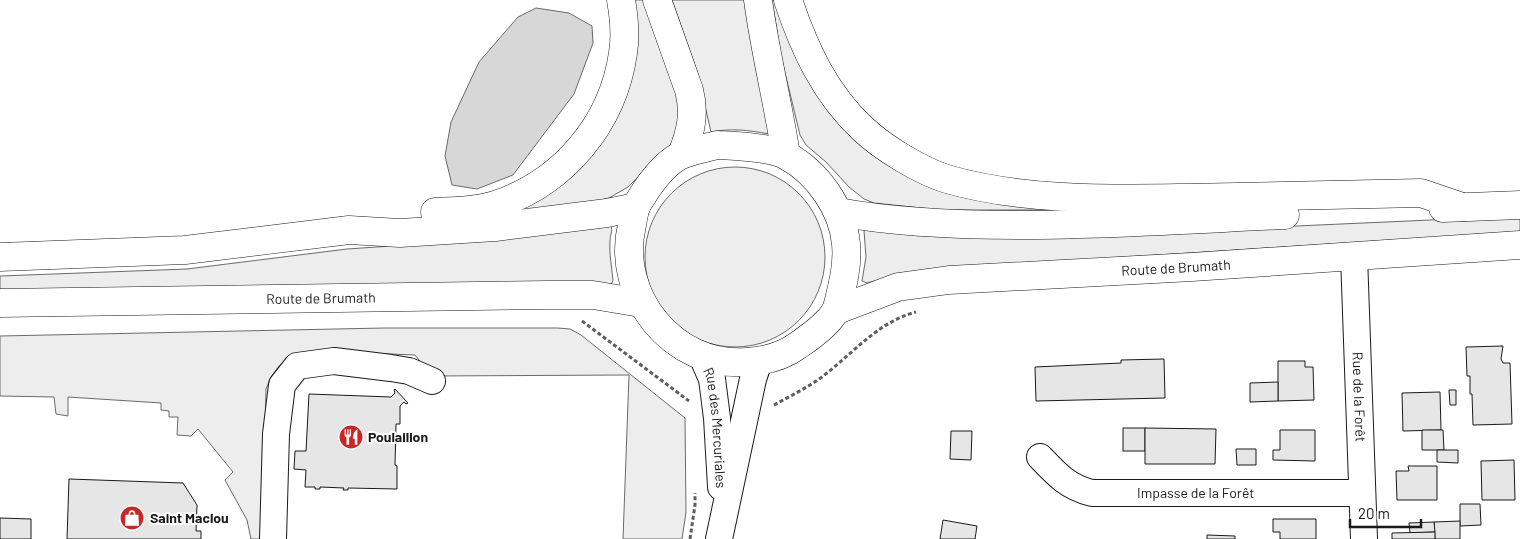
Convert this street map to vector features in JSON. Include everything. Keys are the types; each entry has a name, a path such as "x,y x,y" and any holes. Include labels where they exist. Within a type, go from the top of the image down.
{"main road":[{"path":"348,230 399,214 464,210 494,205 526,192 546,180 568,162 585,144 601,120 613,95 624,52 625,33 621,0"},
{"path":"657,0 690,90 693,104 693,119 682,154"},
{"path":"758,0 786,155"},
{"path":"788,0 809,55 824,82 843,108 864,130 904,158 946,178 998,190 1061,197 1131,199 1421,193 1462,207"},
{"path":"717,145 751,147 786,155 809,172 828,194 838,212 846,243 845,274 837,310 813,335 790,352 759,361 730,362 702,356 678,343 657,325 641,302 630,271 629,238 636,207 656,175 682,154 717,145"},
{"path":"838,212 912,222 1044,225 1520,205"},
{"path":"0,257 185,250 348,230 400,232 495,227 607,213 636,207"},
{"name":"Route de Brumath","path":"837,310 898,287 949,280 1192,267 1520,245"},
{"name":"Route de Brumath","path":"0,303 548,295 593,296 641,302"}],"street":[{"name":"Rue de la Forêt","path":"1354,256 1364,539"},
{"name":"Rue des Mercuriales","path":"702,356 712,379 717,418 722,477 720,535"},
{"path":"273,539 276,434 282,385 297,366 334,361 382,366 410,371 432,382"},
{"name":"Rue des Mercuriales","path":"720,535 753,379 759,361"},
{"name":"Impasse de la Forêt","path":"1040,458 1066,482 1079,490 1092,493 1362,493"}],"path":[{"path":"747,407 766,408 796,393 826,373 868,337 886,325 903,316 922,311"},
{"path":"579,320 694,404"}],"shaded area":[{"path":"629,0 646,0 681,97 678,142 628,187 609,198 516,213 513,209 575,168"},
{"path":"672,0 750,0 769,134 740,130 711,132 697,71"},
{"path":"772,0 778,0 866,146 1088,210 940,210 874,203 864,199 806,145 800,135 781,56"},
{"path":"536,8 569,13 592,26 593,43 574,94 513,175 477,189 452,185 445,156 451,122 479,62 518,17"},
{"path":"735,167 753,169 769,174 785,182 799,193 810,207 818,223 823,239 825,257 823,275 818,291 810,307 799,321 785,332 769,340 753,345 735,347 717,345 701,340 685,332 671,321 660,307 652,291 647,275 645,257 647,239 652,223 660,207 671,193 685,182 701,174 717,169"},
{"path":"1520,216 1520,232 1079,260 893,276 867,283 862,281 866,257 864,231 867,229 1274,227"},
{"path":"611,225 610,251 613,281 611,284 0,291 0,276 187,269 347,249 511,238"},
{"path":"384,328 558,328 570,329 581,335 685,418 686,512 682,539 623,539 629,375 432,376 415,355 314,351 294,356 279,366 271,377 266,389 263,539 251,539 247,520 225,480 233,472 198,429 191,436 177,435 178,417 169,417 169,411 161,410 161,403 68,397 68,416 56,414 54,397 0,396 0,336"}],"building":[{"path":"1503,346 1501,359 1503,363 1510,363 1512,424 1473,425 1472,394 1470,394 1470,376 1467,376 1466,347"},
{"path":"1164,359 1165,398 1036,401 1035,367 1121,363 1121,360"},
{"path":"1278,361 1305,361 1305,367 1313,367 1314,400 1278,401"},
{"path":"1278,382 1278,401 1250,402 1250,383"},
{"name":"Poulaillon","path":"395,389 408,403 404,402 400,406 400,424 396,424 395,465 397,466 397,489 348,488 348,490 343,490 344,488 320,487 320,489 315,489 315,487 305,487 306,470 294,469 295,451 306,451 309,394 391,397 395,393"},
{"path":"1449,390 1456,390 1456,405 1450,405"},
{"path":"1440,392 1441,430 1403,431 1402,393"},
{"path":"1123,428 1145,428 1145,451 1123,451"},
{"path":"1145,428 1216,429 1215,464 1145,464"},
{"path":"1280,430 1315,430 1315,461 1273,460 1273,450 1280,450"},
{"path":"1422,430 1443,430 1444,450 1422,450"},
{"path":"951,431 972,431 971,460 950,459"},
{"path":"1236,449 1256,449 1256,465 1237,465"},
{"path":"1437,450 1458,450 1458,463 1437,462"},
{"path":"1514,460 1515,500 1482,500 1481,461"},
{"path":"1408,466 1437,466 1437,500 1397,500 1396,471 1409,471"},
{"name":"Saint Maclou","path":"69,479 183,483 197,505 196,531 201,531 201,539 67,539"},
{"path":"1460,504 1480,504 1481,525 1460,526"},
{"path":"0,518 31,519 31,539 0,539"},
{"path":"1273,519 1316,519 1316,539 1280,539 1280,532 1273,532"},
{"path":"943,520 977,526 975,539 940,539"},
{"path":"1460,521 1460,539 1435,539 1434,522"},
{"path":"1434,522 1435,532 1410,533 1409,523"},
{"path":"1435,532 1435,539 1392,539 1392,533"},
{"path":"1207,535 1235,536 1235,539 1207,539"}],"place":[{"name":"Poulaillon","path":"351,437"},
{"name":"Saint Maclou","path":"132,518"}]}
